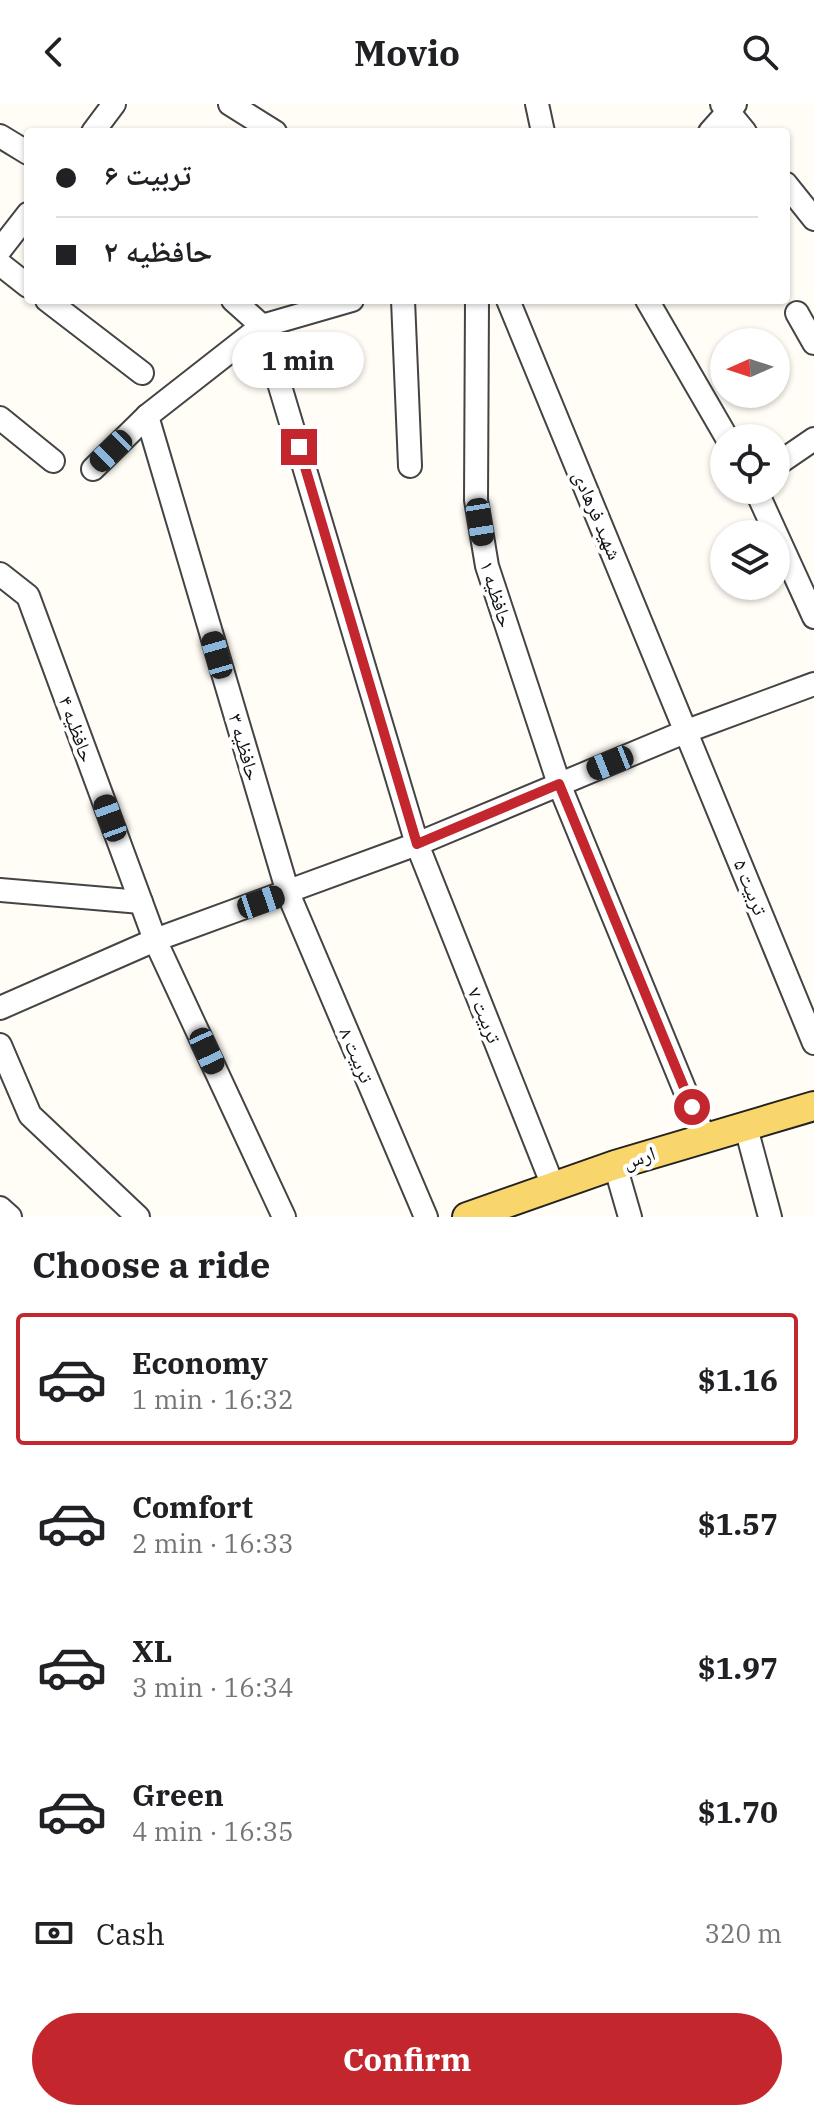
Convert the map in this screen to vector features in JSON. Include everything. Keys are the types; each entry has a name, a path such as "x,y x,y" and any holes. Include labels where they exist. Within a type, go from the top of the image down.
{"main road":[{"name":"ارس","path":"476,1216 615,1165 814,1106"}],"street":[{"path":"96,128 114,104"},
{"path":"230,104 269,128"},
{"path":"537,104 542,128"},
{"path":"713,128 729,106 743,128"},
{"path":"0,136 24,151"},
{"path":"790,189 814,219"},
{"path":"0,250 24,219"},
{"path":"0,264 24,283"},
{"path":"52,304 142,373"},
{"path":"237,304 262,326"},
{"path":"93,469 147,416 262,326 338,304"},
{"path":"403,304 410,466"},
{"name":"حافظیه ۱","path":"477,304 476,500 487,566 559,784 704,1137"},
{"name":"شهید فرهادی","path":"510,304 687,731"},
{"path":"649,304 719,424"},
{"path":"797,313 814,343"},
{"name":"تربیت ۷","path":"262,326 417,844 553,1186"},
{"name":"حافظیه ۳","path":"147,416 288,893"},
{"path":"0,418 53,461"},
{"path":"790,455 814,439"},
{"path":"762,504 814,617"},
{"name":"حافظیه ۴","path":"0,574 28,596 155,940 284,1217"},
{"path":"0,1008 155,940 417,844 687,731 814,684"},
{"name":"تربیت ۵","path":"687,731 814,1043"},
{"path":"0,890 141,902"},
{"name":"تربیت ۸","path":"288,893 426,1217"},
{"path":"0,1045 30,1115 138,1217"},
{"path":"745,1124 770,1217"},
{"path":"615,1165 630,1217"},
{"path":"0,1208 10,1217"}],"route":[{"path":"299,447 417,844 559,784 692,1107"}]}
